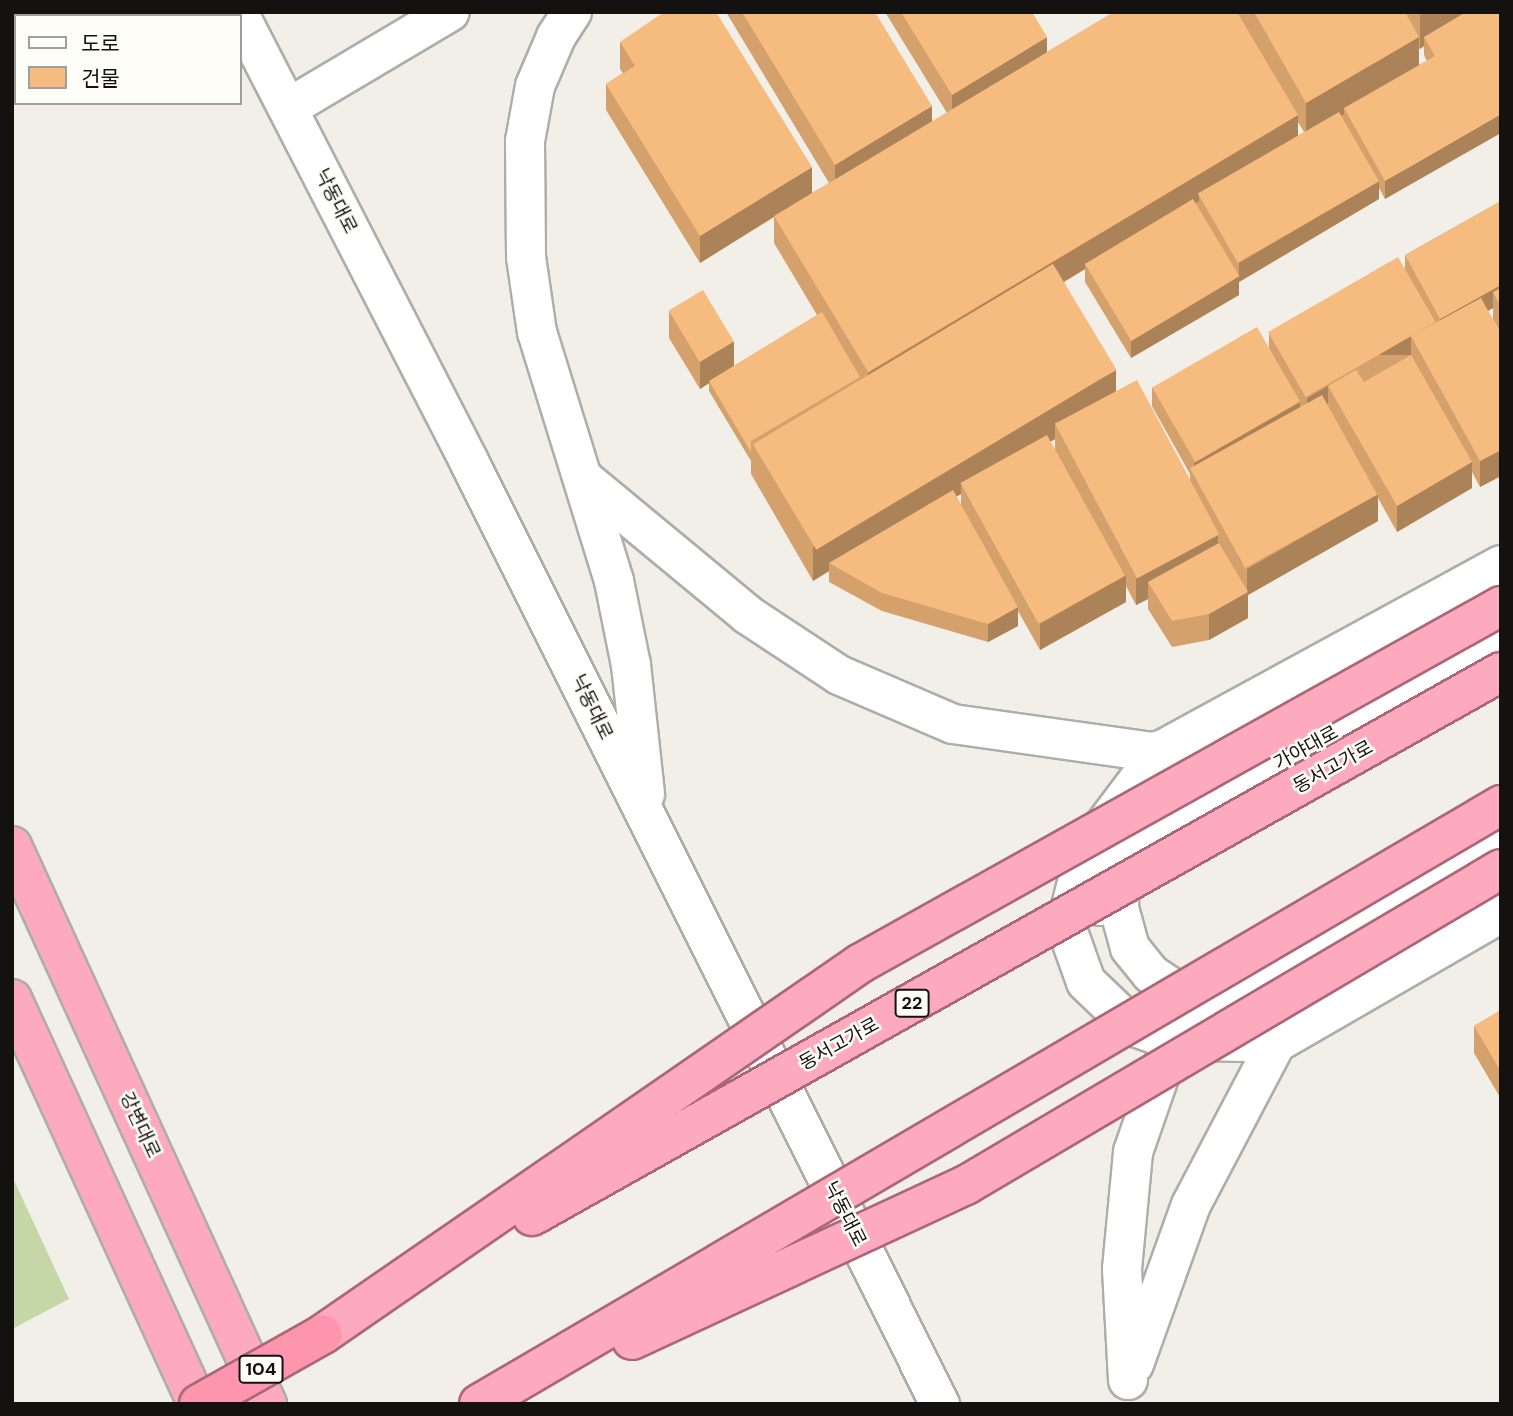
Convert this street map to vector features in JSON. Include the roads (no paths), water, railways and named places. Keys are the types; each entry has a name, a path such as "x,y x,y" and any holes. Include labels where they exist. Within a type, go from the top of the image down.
{"highway":[{"path":"323,1334 861,963 1501,606"},
{"name":"동서고가로","path":"323,1334 1501,673"},
{"path":"478,1404 1501,805"},
{"name":"강변대로","path":"12,846 267,1404"},
{"path":"497,1404 966,1185 1501,869"},
{"path":"12,999 198,1404"},
{"name":"104","path":"198,1404 323,1334"}],"main road":[{"path":"288,107 450,12"},
{"path":"572,12 555,37 534,86 525,141 526,257 537,332 585,480 614,581 631,665 647,817"},
{"name":"낙동대로","path":"242,20 647,817 940,1404"},
{"path":"585,480 748,615 839,675 953,724 1151,752 1161,750 1501,565"},
{"name":"가야대로","path":"1120,866 1166,826 1501,642"},
{"path":"1161,750 1085,851 1066,926 1086,982 1132,1026 1172,1040 1276,1043 1501,913"},
{"path":"1127,1392 1122,1269 1133,1152 1172,1040 1501,839"},
{"path":"1086,982 1093,920 1120,866"},
{"path":"1120,866 1119,908 1130,948 1151,974 1193,1002 1247,994"},
{"path":"1127,1392 1191,1205 1276,1043"}]}
